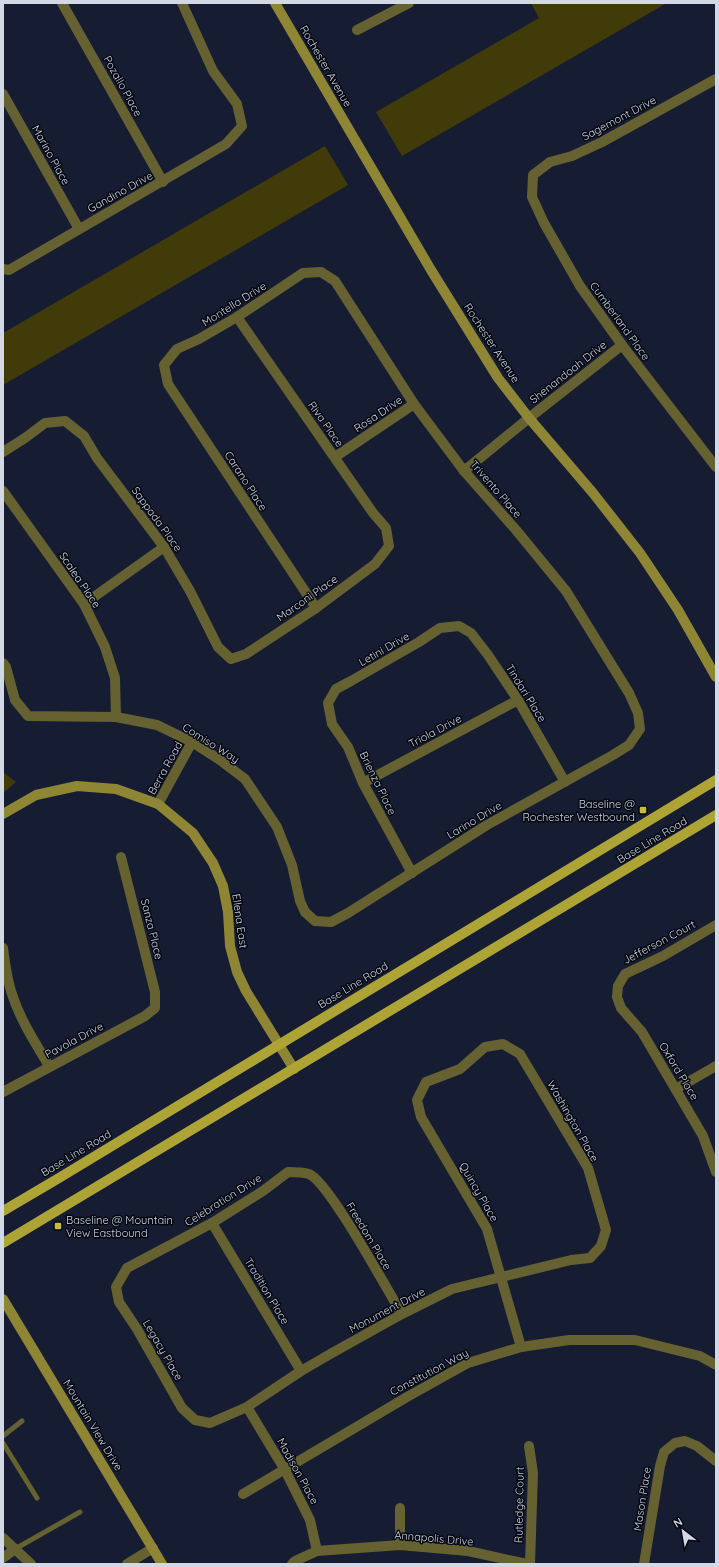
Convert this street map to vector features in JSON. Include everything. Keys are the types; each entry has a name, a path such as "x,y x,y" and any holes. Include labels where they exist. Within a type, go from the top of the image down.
{"main road":[{"name":"Rochester Avenue","path":"275,3 464,324 498,378 529,418 593,493 640,553 678,610 716,677"},
{"name":"Base Line Road","path":"3,1211 716,780"},
{"name":"Ellena East","path":"3,814 36,796 77,786 116,789 158,804 193,833 213,863 223,886 228,912 230,946 237,972 246,991 294,1069"},
{"name":"Base Line Road","path":"3,1243 716,815"},
{"name":"Mountain View Drive","path":"3,1299 162,1564"}],"street":[{"name":"Pozallo Place","path":"62,3 163,182"},
{"name":"Gandino Drive","path":"3,269 8,270 163,182 226,144 242,126 237,104 213,71 182,3"},
{"path":"357,30 409,3"},
{"name":"Sagemont Drive","path":"533,175 550,162 572,156 602,142 716,79"},
{"name":"Marino Place","path":"3,94 79,229"},
{"name":"Cumberland Place","path":"533,175 532,197 544,223 580,286 622,345 716,467"},
{"name":"Montella Drive","path":"164,365 177,349 199,339 237,317 303,273 321,272"},
{"name":"Trivento Place","path":"321,272 335,281 414,404 464,471 516,530 566,591 629,693 638,713 640,729"},
{"name":"Riva Place","path":"237,317 373,513 386,528 389,546"},
{"name":"Shenandoah Drive","path":"464,471 622,345"},
{"name":"Carano Place","path":"164,365 168,384 316,608"},
{"name":"Rosa Drive","path":"335,457 414,404"},
{"name":"Sappada Place","path":"3,452 45,423 65,421 84,436 97,458 164,547 190,592 218,647 231,659"},
{"name":"Scalea Place","path":"3,491 84,604 105,647 115,678 116,716"},
{"name":"Marconi Place","path":"231,659 246,654 316,608 375,564 389,546"},
{"path":"84,604 164,547"},
{"name":"Tindari Place","path":"459,626 471,633 488,655 518,700 565,782"},
{"name":"Letini Drive","path":"328,703 336,689 419,642 440,628 459,626"},
{"name":"Comiso Way","path":"3,663 6,667 15,700 28,716 116,716 157,724 192,742 220,760 245,779 277,828 292,865 300,902 305,912 315,921"},
{"name":"Triola Drive","path":"363,784 518,700"},
{"name":"Brienza Place","path":"328,703 332,724 348,747 363,784 412,873"},
{"name":"Larino Drive","path":"315,921 331,922 348,914 487,825 613,755 629,744 640,729"},
{"name":"Berra Road","path":"158,804 192,742"},
{"name":"Sanza Place","path":"121,857 155,992 155,1008"},
{"name":"Jefferson Court","path":"618,986 625,974 662,956 716,925"},
{"path":"3,948 5,968 12,996 49,1066"},
{"name":"Oxford Place","path":"618,986 617,997 621,1008 642,1032 676,1089 703,1136 716,1172"},
{"name":"Pavola Drive","path":"3,1092 49,1066 145,1016 155,1008"},
{"name":"Quincy Place","path":"504,1044 485,1047 460,1069 426,1082 417,1100 421,1117 487,1229 521,1347"},
{"name":"Washington Place","path":"504,1044 520,1054 588,1168 606,1230 601,1246"},
{"path":"676,1089 716,1066"},
{"name":"Celebration Drive","path":"116,1287 127,1268 212,1223 263,1191 288,1172 309,1174"},
{"name":"Freedom Place","path":"309,1174 322,1185 337,1207 402,1314"},
{"name":"Tradition Place","path":"212,1223 301,1371"},
{"name":"Monument Drive","path":"195,1420 210,1423 247,1407 301,1371 402,1314 452,1289 571,1260 590,1258 601,1246"},
{"name":"Legacy Place","path":"116,1287 119,1302 137,1329 182,1408 195,1420"},
{"name":"Constitution Way","path":"243,1494 407,1396 468,1364 521,1347 569,1340 635,1340 700,1356 716,1365"},
{"name":"Madison Place","path":"247,1407 285,1470 310,1520 317,1551"},
{"name":"Mason Place","path":"644,1564 660,1466 664,1452 676,1443 685,1441 697,1446 716,1461"},
{"name":"Rutledge Court","path":"528,1564 533,1473 529,1446"},
{"path":"400,1508 400,1545"},
{"path":"3,1538 31,1564"},
{"name":"Annapolis Drive","path":"292,1564 295,1561 317,1551 400,1545 468,1551 528,1564"},
{"path":"127,1564 153,1548"},
{"path":"3,1558 15,1549"}],"lane":[{"path":"3,1436 22,1421"},
{"path":"3,1443 36,1498"},
{"path":"15,1549 80,1512"}],"shaded area":[{"path":"531,3 667,3 402,156 376,112 539,18"},
{"path":"325,146 348,185 3,385 3,333"},
{"path":"3,772 16,782 3,793"}],"place":[{"name":"Baseline @ Rochester Westbound","path":"643,810"},
{"name":"Baseline @ Mountain View Eastbound","path":"58,1226"}]}
